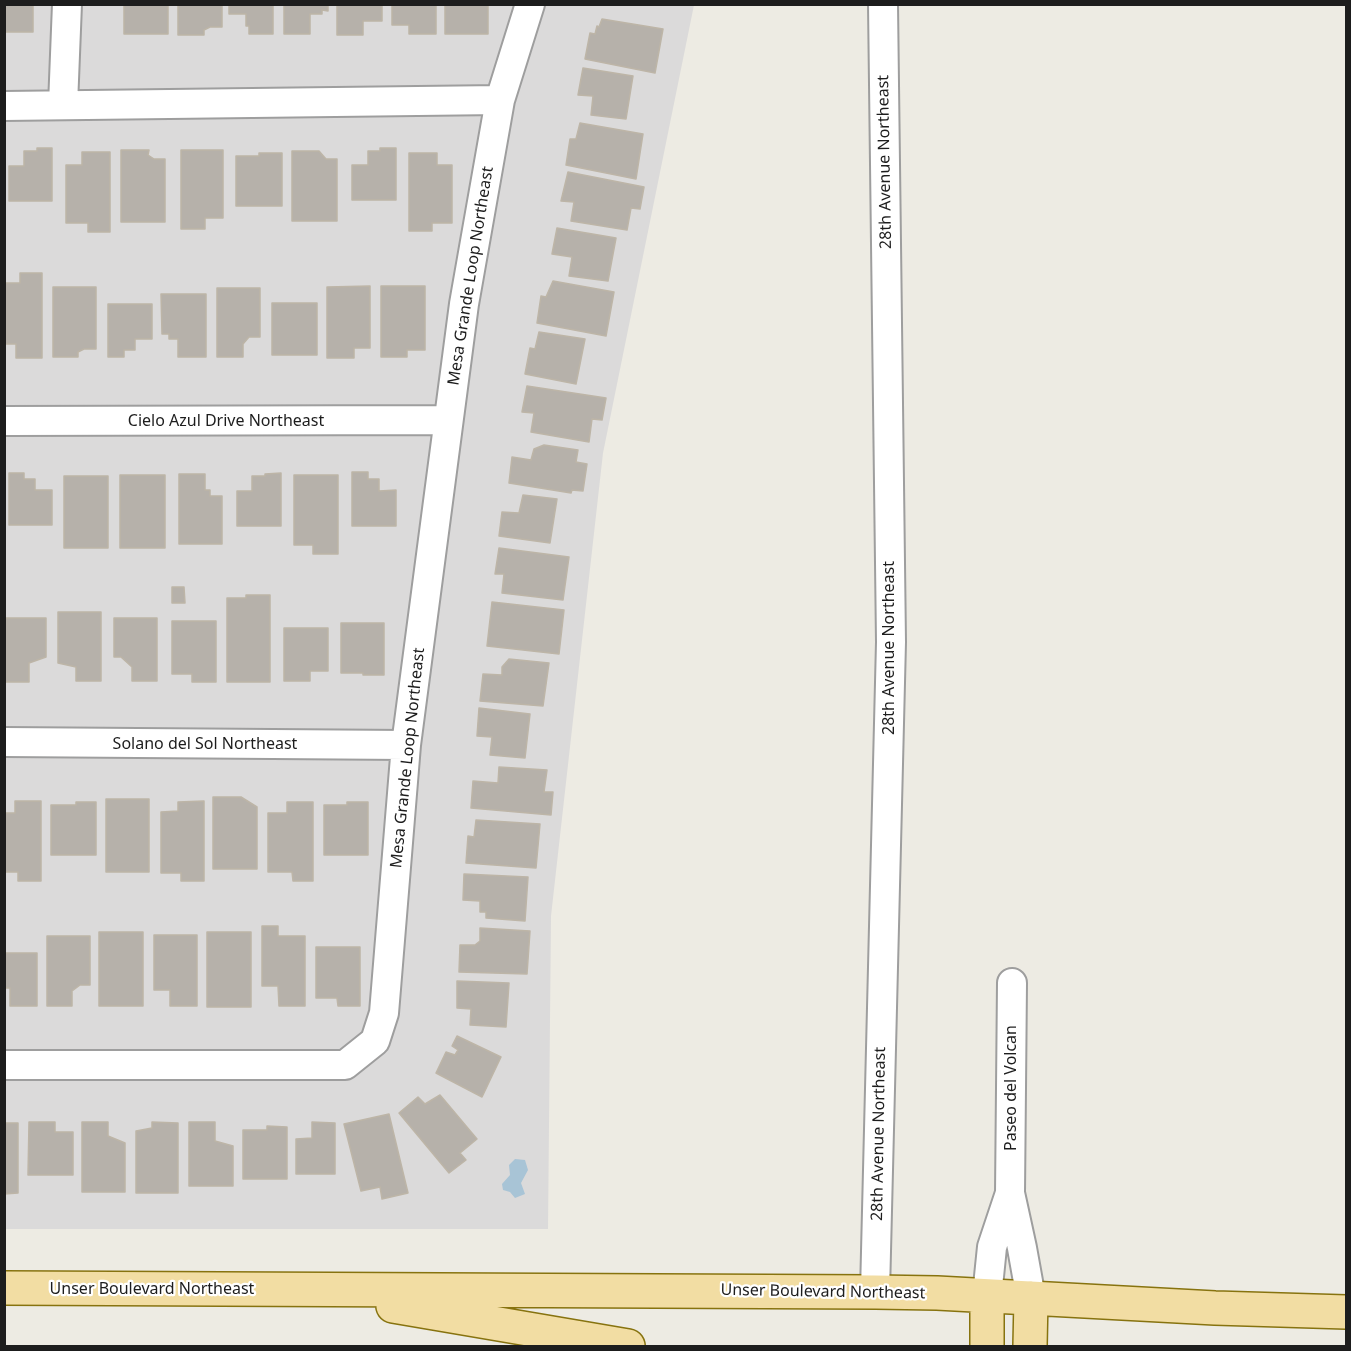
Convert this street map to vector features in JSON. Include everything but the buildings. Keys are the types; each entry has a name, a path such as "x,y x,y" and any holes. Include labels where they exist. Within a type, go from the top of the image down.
{"main road":[{"name":"Unser Boulevard Northeast","path":"4,1288 937,1293 1215,1308 1347,1312"},
{"name":"Unser Boulevard Northeast","path":"300,1290 628,1347"},
{"name":"Paseo del Volcan","path":"987,1296 987,1347"},
{"name":"Paseo del Volcan","path":"1030,1347 1031,1298"}],"street":[{"path":"63,105 67,4"},
{"name":"Mesa Grande Loop Northeast","path":"4,1065 345,1065 375,1041 384,1013 406,745 464,304 500,100 530,4"},
{"name":"28th Avenue Northeast","path":"874,1292 891,642 883,4"},
{"path":"4,105 500,100"},
{"name":"Cielo Azul Drive Northeast","path":"4,421 448,420"},
{"name":"Solano del Sol Northeast","path":"4,742 406,745"},
{"name":"Paseo del Volcan","path":"1012,983 1010,1193 1031,1298"},
{"name":"Paseo del Volcan","path":"987,1296 992,1247 1010,1193"}],"shaded area":[{"path":"5,5 694,5 603,453 551,916 548,1229 5,1229"}],"water":[{"path":"515,1159 525,1160 528,1170 521,1183 525,1194 515,1198 510,1192 503,1190 502,1184 510,1175 509,1165"}]}
